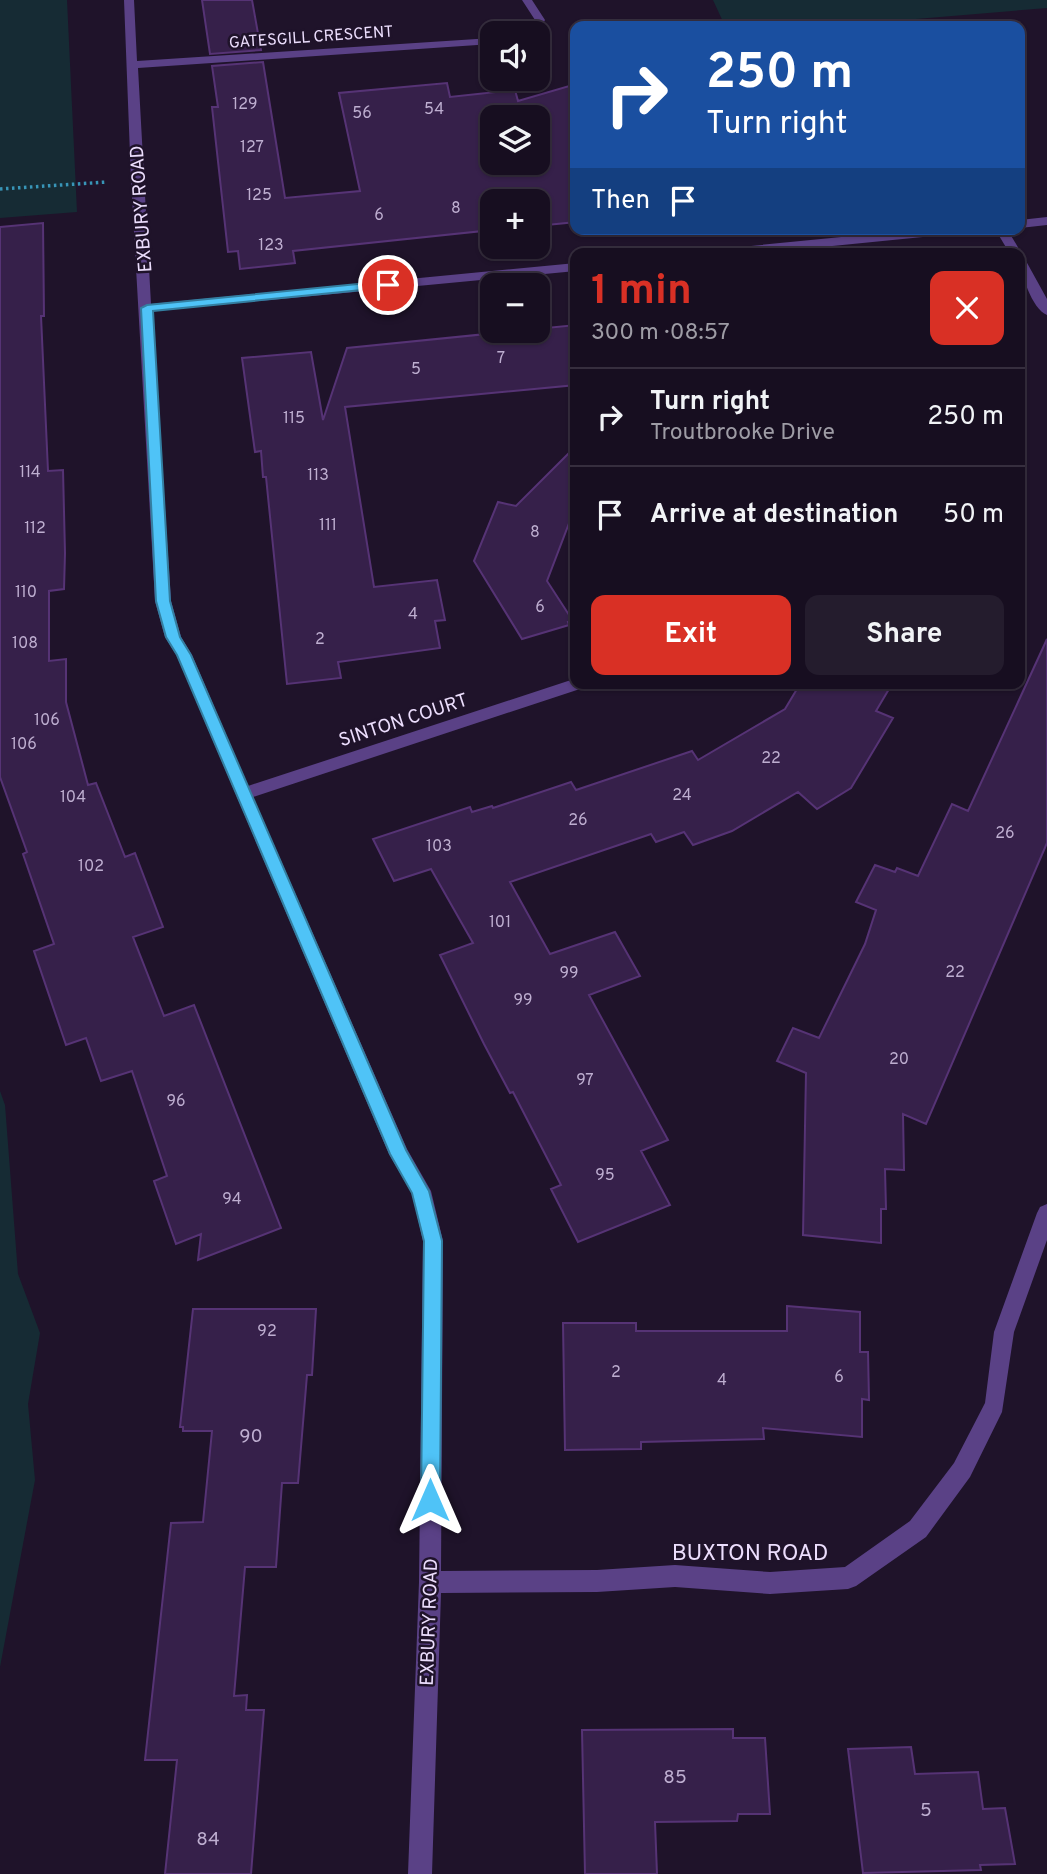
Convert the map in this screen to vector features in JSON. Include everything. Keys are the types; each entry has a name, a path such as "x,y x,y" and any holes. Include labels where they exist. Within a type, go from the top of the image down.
{"street":[{"name":"EXBURY ROAD","path":"129,0 137,180 163,601 173,637 184,655 399,1154 421,1191 433,1241 430,1582 420,1874"},
{"path":"527,0 540,21"},
{"name":"GATESGILL CRESCENT","path":"133,65 480,42"},
{"path":"1025,223 1047,221"},
{"path":"770,248 902,235"},
{"path":"147,308 570,268"},
{"path":"1025,270 1047,311"},
{"name":"SINTON COURT","path":"242,794 570,686"},
{"name":"BUXTON ROAD","path":"430,1582 597,1581 675,1576 770,1583 848,1578 918,1529 962,1470 995,1405 1004,1332 1047,1213"}],"path":[{"path":"0,189 137,180"}],"shaded area":[{"path":"0,0 67,0 77,212 0,218"},
{"path":"713,0 1047,0 1047,8 892,21 723,21"},
{"path":"0,1091 5,1105 18,1274 40,1333 28,1404 35,1480 0,1667"}],"building":[{"path":"202,0 252,0 261,50 210,54"},
{"path":"263,62 285,198 360,191 339,93 447,83 450,97 515,91 518,101 570,86 570,223 550,225 550,189 480,189 480,231 293,251 295,263 240,269 238,251 228,252 212,107 218,107 212,66"},
{"path":"43,223 44,316 41,316 48,471 63,470 65,553 64,589 49,591 49,661 66,659 66,702 88,785 96,783 125,857 135,853 163,927 133,937 164,1016 194,1005 281,1228 198,1260 201,1234 176,1244 154,1181 167,1176 132,1071 101,1081 86,1038 66,1045 34,951 54,944 23,854 27,852 0,777 0,227"},
{"path":"570,326 570,386 345,407 374,587 437,580 445,620 435,621 440,648 338,662 341,678 287,684 266,477 263,477 261,451 255,452 242,358 311,352 323,420 347,348 480,335 480,343 550,343 550,328"},
{"path":"570,452 570,521 547,581 570,616 570,622 569,625 522,639 474,561 498,502 516,506"},
{"path":"1047,639 1047,843 926,1124 903,1114 904,1170 885,1169 886,1209 881,1209 881,1243 803,1235 806,1073 777,1061 793,1028 819,1038 865,944 876,910 856,902 875,865 895,872 897,868 918,876 952,804 968,811"},
{"path":"797,689 889,689 876,711 893,718 851,788 817,809 798,792 732,831 693,845 684,832 656,842 651,834 510,882 550,954 615,932 640,976 589,995 668,1140 641,1151 670,1205 578,1242 551,1189 561,1185 513,1092 510,1093 484,1044 440,955 473,943 431,869 394,881 373,839 470,807 472,812 492,806 493,808 571,782 576,790 692,751 698,760 785,709"},
{"path":"787,1306 860,1312 860,1352 868,1352 869,1400 862,1399 862,1437 763,1428 764,1439 641,1442 641,1449 565,1450 563,1323 636,1323 636,1331 787,1331"},
{"path":"193,1309 316,1309 312,1375 307,1375 298,1483 282,1483 276,1567 245,1567 234,1696 247,1695 246,1710 264,1710 251,1874 165,1874 177,1760 145,1760 171,1523 203,1522 212,1431 183,1431 183,1427 180,1427"},
{"path":"733,1729 733,1738 765,1738 770,1814 738,1814 737,1821 655,1822 657,1874 585,1874 582,1730"},
{"path":"911,1747 915,1774 978,1772 983,1809 1005,1808 1015,1864 980,1865 981,1870 863,1873 848,1749"}],"route":[{"path":"388,285 147,308 163,601 173,637 184,655 399,1154 421,1191 433,1241 430,1500"}]}
